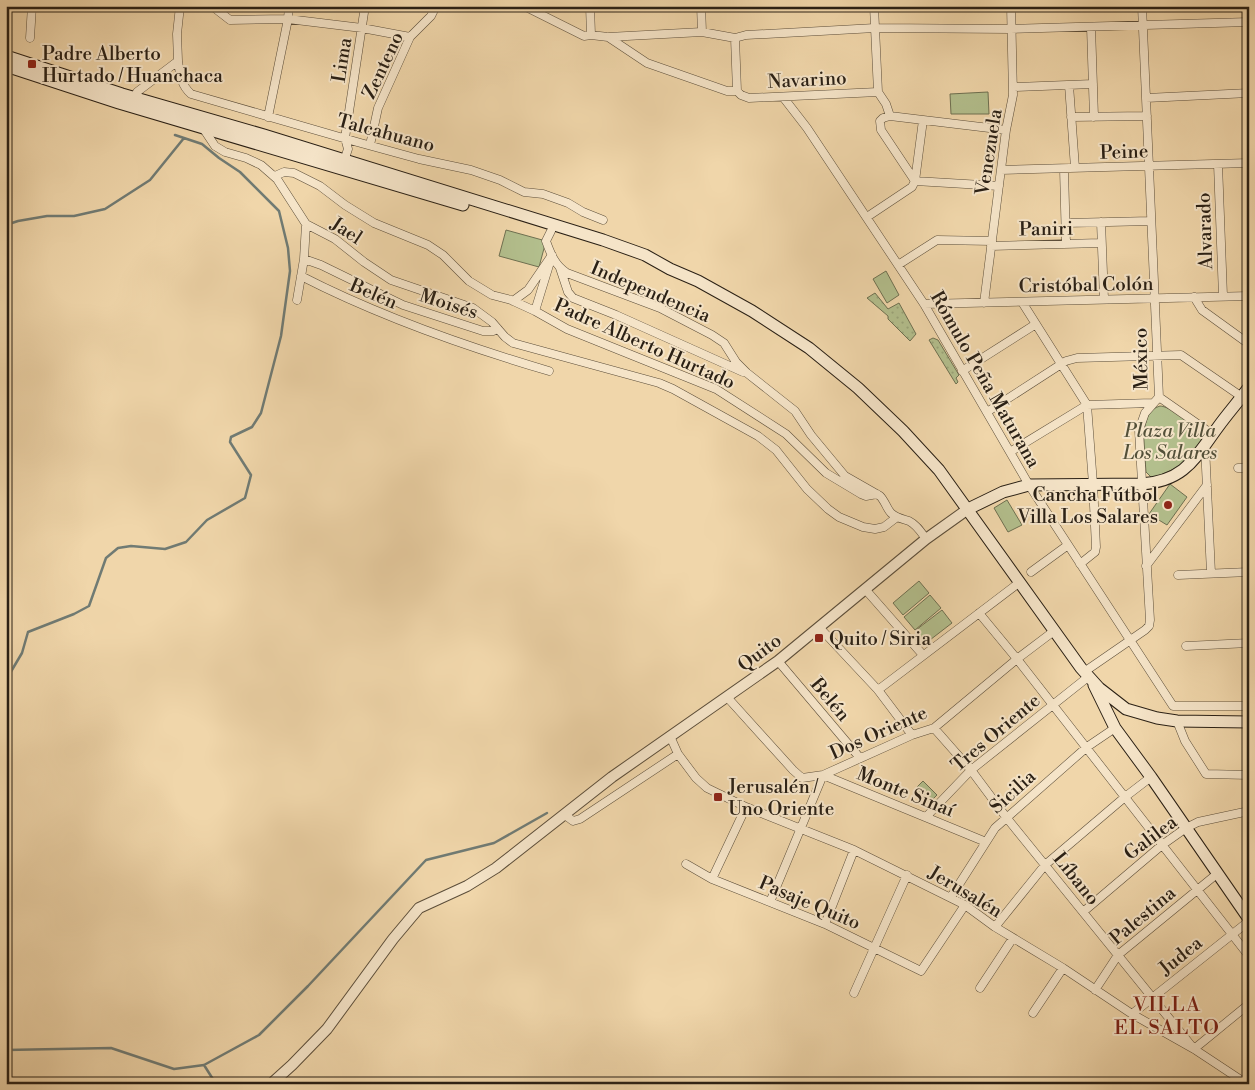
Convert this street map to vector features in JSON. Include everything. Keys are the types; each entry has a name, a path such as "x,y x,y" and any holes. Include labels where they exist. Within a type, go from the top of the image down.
{"main road":[{"path":"6,56 203,128 344,159"},
{"path":"6,66 132,102 264,135 344,159 551,231 670,269 698,281 793,336 873,401 939,470 1088,677 1115,728 1249,920"},
{"path":"459,199 620,245 645,255 670,269"},
{"path":"968,509 1003,492 1029,484 1141,484 1157,483 1175,476 1192,463 1249,387"},
{"path":"1088,677 1126,710 1177,722 1249,722"}],"street":[{"path":"30,38 32,6"},
{"name":"Talcahuano","path":"180,6 178,61 180,80 191,94 356,142 419,159 471,170 500,180 524,192 543,194 568,203 583,212 603,220"},
{"path":"212,6 230,20 288,19 362,28 410,37"},
{"path":"268,117 289,6"},
{"name":"Lima","path":"344,159 345,138 365,6"},
{"name":"Zenteno","path":"370,145 378,108 410,37 431,16 436,6"},
{"path":"524,6 581,35 608,37 702,32 736,38 746,35 875,28 1011,29 1249,22"},
{"path":"590,6 591,35"},
{"path":"701,6 702,32"},
{"path":"874,6 878,92 886,104 890,116"},
{"name":"Venezuela","path":"984,303 1006,130 1014,87 1011,6"},
{"name":"México","path":"1088,677 1129,640 1145,630 1150,623 1139,430 1142,417 1159,397 1142,6"},
{"path":"1090,27 1094,117"},
{"name":"Navarino","path":"608,37 647,63 727,91 737,91 749,98 878,92"},
{"path":"736,38 737,91"},
{"path":"132,102 137,92 178,61"},
{"path":"1014,87 1093,84"},
{"path":"1069,85 1075,168"},
{"path":"1146,98 1249,93"},
{"name":"Rómulo Peña Maturana","path":"783,97 807,128 924,304 1029,484 1173,706 1249,706"},
{"path":"915,180 880,126 881,119 890,116 1006,130"},
{"path":"1071,117 1147,116"},
{"path":"867,217 912,187 915,180 923,120"},
{"name":"Jael","path":"203,128 215,146 225,152 261,164 275,176 306,224 335,239 391,280 473,308 498,329"},
{"path":"344,159 356,142"},
{"name":"Peine","path":"1001,170 1249,163"},
{"name":"Alvarado","path":"1218,164 1222,296"},
{"path":"1064,169 1066,244"},
{"name":"Padre Alberto Hurtado","path":"275,176 284,172 294,173 320,186 345,205 374,223 428,246 443,255 469,281 492,295 510,300 535,311 567,329 716,389 786,434 826,473 861,494 866,496 877,494"},
{"path":"915,180 999,186"},
{"name":"Paniri","path":"1066,223 1151,221"},
{"path":"1101,222 1104,300"},
{"path":"297,300 304,259 306,224"},
{"path":"551,231 546,241 560,268 568,292 573,298 616,315 748,374"},
{"name":"Paniri","path":"898,265 937,240 992,243 1102,243"},
{"path":"510,300 513,301 528,290 552,255"},
{"name":"Padre Alberto Hurtado","path":"535,311 552,255"},
{"name":"Moisés","path":"304,259 321,265 403,305 483,331 493,332 498,329 513,343 642,380 659,383 673,389 758,436 776,450 807,489 839,517 875,529 884,527 897,517"},
{"name":"Independencia","path":"560,268 568,273 660,308 724,343 736,362 748,374 795,411 811,435 846,476 877,494 884,501 890,512 897,517 911,522 919,528 926,539"},
{"name":"Belén","path":"301,276 344,298 407,325 549,371"},
{"name":"Cristóbal Colón","path":"924,304 1249,296"},
{"path":"1194,297 1202,310 1249,344"},
{"path":"1022,302 1087,405 1094,484 1096,550 1080,564"},
{"path":"962,371 1036,324"},
{"path":"987,412 1061,364 1077,358 1157,355 1184,356 1242,397"},
{"path":"1159,397 1212,434"},
{"path":"1010,452 1087,405 1152,403"},
{"path":"1205,446 1211,573"},
{"path":"1238,468 1249,468"},
{"path":"1146,566 1207,485"},
{"name":"Quito","path":"271,1084 327,1029 392,939 413,914 424,905 467,886 496,868 612,777 778,661 926,539 968,509"},
{"path":"1031,572 1068,545"},
{"path":"1178,575 1249,572"},
{"path":"878,690 1020,582"},
{"path":"865,589 924,655"},
{"path":"978,613 1087,747 1249,956"},
{"path":"819,627 878,690 912,735"},
{"name":"Dos Oriente","path":"770,902 823,775 912,735 934,728 1054,631"},
{"path":"1186,646 1249,643"},
{"name":"Belén","path":"778,661 860,758"},
{"name":"Tres Oriente","path":"926,817 971,770 1088,677"},
{"name":"Monte Sinaí","path":"727,698 802,778 823,775 986,842"},
{"path":"1177,722 1185,741 1206,774 1249,775"},
{"name":"Líbano","path":"934,728 971,770 1006,817 1194,1049"},
{"name":"Sicilia","path":"951,897 995,828 1087,747 1115,728"},
{"name":"Jerusalén","path":"670,736 678,754 701,783 746,807 854,850 951,897 996,928 1063,968 1132,1014 1194,1049 1247,1084"},
{"path":"564,815 571,821 576,821 678,754"},
{"path":"996,928 1045,865 1125,796 1151,777"},
{"path":"712,879 746,807"},
{"name":"Galilea","path":"1083,912 1162,845 1186,828 1198,822 1249,811"},
{"path":"825,924 854,850"},
{"name":"Pasaje Quito","path":"686,864 712,879 825,924 921,971 964,905"},
{"name":"Palestina","path":"1095,990 1118,955 1218,873"},
{"path":"854,993 907,875"},
{"name":"Judea","path":"1132,1014 1249,920"},
{"path":"980,988 1013,938"},
{"path":"1033,1013 1063,968"},
{"path":"1194,1049 1249,1004"}],"green space":[{"path":"988,92 989,114 951,114 950,94"},
{"path":"506,230 546,241 539,267 499,256"},
{"path":"886,271 899,295 887,303 873,279"},
{"path":"875,293 888,309 899,303 916,334 910,341 888,319 888,316 867,298"},
{"path":"933,338 938,340 959,375 956,378 958,382 956,384 929,340"},
{"name":"Plaza Villa Los Salares","path":"1160,406 1175,412 1187,420 1201,433 1202,439 1199,447 1182,464 1152,478 1146,472 1145,425 1148,416"},
{"name":"Cancha Fútbol Villa Los Salares","path":"1170,484 1187,497 1167,525 1149,514"},
{"path":"1007,500 1022,525 1008,532 994,508"},
{"path":"919,581 929,593 903,615 893,603"},
{"path":"930,595 941,608 915,630 904,617"},
{"path":"942,610 952,623 926,643 916,630"},
{"path":"923,781 937,795 929,803 915,789"}],"waterway":[{"path":"6,680 22,653 28,632 89,606 106,558 118,548 131,546 165,549 186,542 207,520 245,498 251,475 230,442 231,437 252,427 261,413 281,336 290,271 288,248 279,211 240,172 202,144 175,135"},
{"path":"6,225 47,216 74,216 105,209 150,180 184,138"},
{"path":"6,1050 111,1048 174,1069 204,1065 259,1035 308,986 426,860 494,843 547,813"},
{"path":"204,1065 216,1084"}],"place":[{"name":"Padre Alberto Hurtado / Huanchaca","path":"32,64"},
{"name":"Cancha Fútbol Villa Los Salares","path":"1168,505"},
{"name":"Quito / Siria","path":"819,638"},
{"name":"Jerusalén / Uno Oriente","path":"718,797"}],"district":[{"name":"VILLA EL SALTO","path":"1167,1016"}]}
